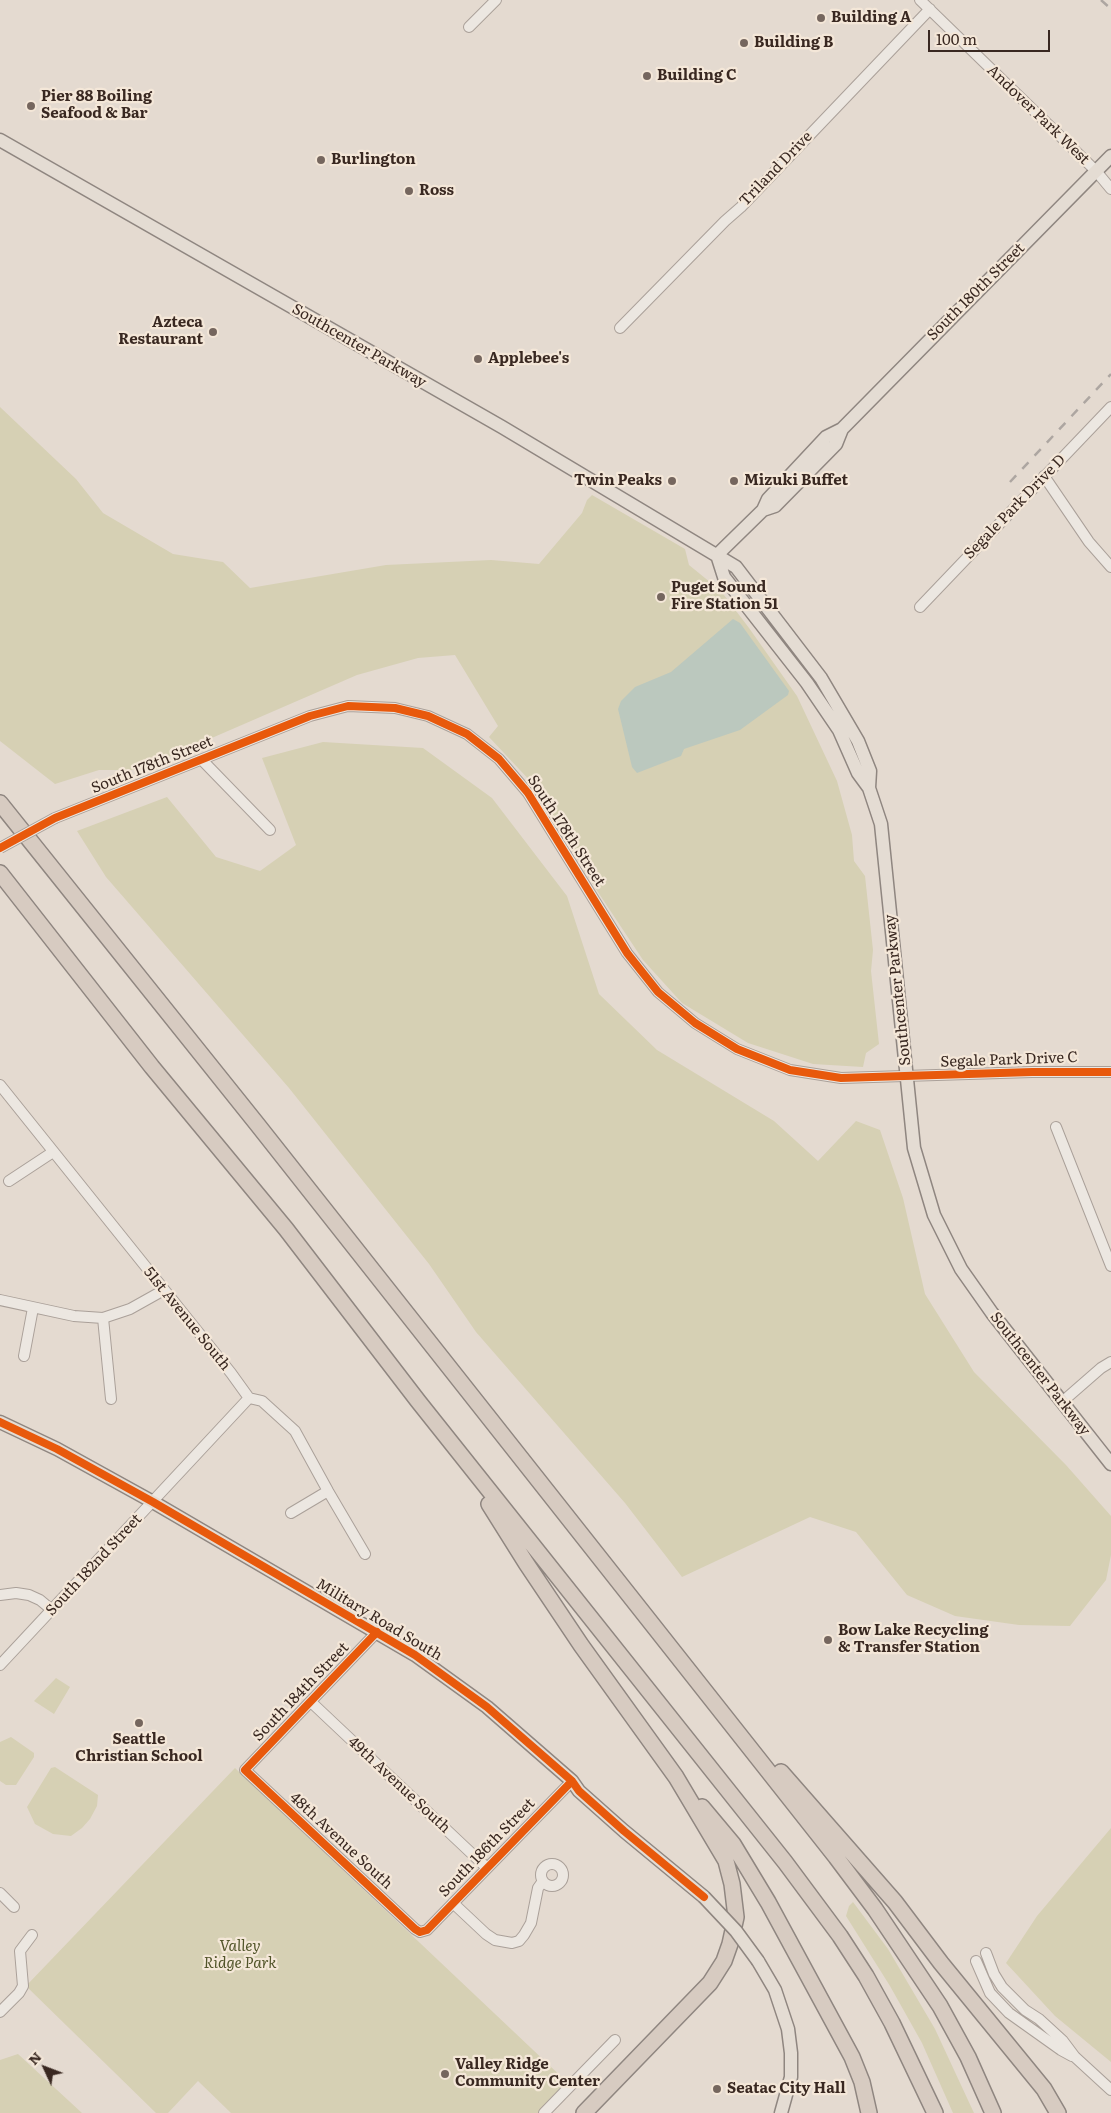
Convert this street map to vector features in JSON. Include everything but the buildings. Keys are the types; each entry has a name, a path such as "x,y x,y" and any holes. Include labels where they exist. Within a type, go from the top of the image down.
{"highway":[{"path":"0,803 124,956 836,1857 909,1958 950,2023 968,2057 993,2113"},
{"path":"0,873 152,1067 286,1229 450,1441 780,1856 840,1936 866,1976 892,2023 935,2113"},
{"path":"450,1441 526,1564 676,1777 726,1861 732,1884 736,1917 724,1961 710,1983 584,2113"},
{"path":"700,1685 822,1818 895,1902 941,1963 1044,2089 1058,2113"},
{"path":"676,1777 733,1844 750,1870 852,2057 862,2082 869,2113"}],"main road":[{"name":"Southcenter Parkway","path":"0,140 502,427 736,567 821,678 858,741 870,771 869,788 881,824 914,1148 934,1215 961,1269 992,1314 1111,1464"},
{"name":"South 180th Street","path":"718,555 764,510 775,506 836,444 842,429 1111,156"},
{"name":"Military Road South","path":"0,1422 56,1449 153,1502 415,1655 487,1707 572,1781 582,1784 603,1802 628,1825 641,1844 704,1897 736,1931 758,1961 775,1990 788,2030 791,2053 791,2077 781,2113"}],"street":[{"path":"470,27 496,0"},
{"name":"Andover Park West","path":"920,0 1096,171 1111,189"},
{"name":"Triland Drive","path":"620,328 718,227 741,207 930,9"},
{"name":"Segale Park Drive D","path":"920,607 1111,407"},
{"path":"1044,476 1089,542 1111,566"},
{"name":"South 178th Street","path":"0,848 55,818 310,716 348,706 395,708 428,716 467,734 499,759 528,793 627,953 658,992 695,1023 737,1049 790,1070 842,1078 907,1077"},
{"path":"202,760 270,830"},
{"name":"Segale Park Drive C","path":"907,1077 1032,1072 1111,1072"},
{"name":"51st Avenue South","path":"0,1085 249,1398 262,1401 296,1431 365,1554"},
{"path":"1056,1127 1111,1266"},
{"path":"9,1181 53,1152"},
{"path":"0,1300 74,1316 103,1318 130,1309 164,1290"},
{"path":"24,1356 33,1308"},
{"path":"103,1318 111,1398"},
{"path":"1062,1402 1101,1368 1111,1362"},
{"name":"South 182nd Street","path":"0,1665 249,1398"},
{"path":"290,1513 328,1491"},
{"path":"0,1595 16,1593 29,1595 40,1600 52,1610"},
{"name":"South 184th Street","path":"245,1770 377,1632"},
{"name":"49th Avenue South","path":"310,1702 487,1868"},
{"name":"48th Avenue South","path":"245,1770 420,1932"},
{"name":"South 186th Street","path":"420,1932 427,1930 572,1781"},
{"path":"453,1904 491,1937 503,1943 512,1943 518,1941 524,1935 531,1923 538,1888 543,1881"},
{"path":"0,1893 14,1906"},
{"path":"0,2012 19,1994 23,1986 20,1951 32,1935"},
{"path":"986,1953 994,1974 1002,1987 1025,2010 1063,2041 1075,2058"},
{"path":"976,1961 990,1993 1009,2013 1075,2058 1111,2090"},
{"path":"544,2113 615,2040"}],"green space":[{"path":"0,407 76,479 103,513 173,554 223,562 250,588 386,565 491,560 539,564 582,513 587,500 592,495 685,549 689,565 721,591 797,696 837,781 852,835 854,861 865,876 873,950 871,971 879,1044 866,1053 863,1067 813,1064 748,1043 682,1003 643,960 584,871 533,784 489,737 498,726 455,655 418,658 357,675 138,770 99,770 55,784 0,741"},
{"path":"323,742 423,748 492,798 567,896 599,994 657,1050 774,1121 818,1161 856,1121 880,1130 903,1198 925,1294 974,1372 1066,1465 1111,1516 1111,1555 1106,1580 1070,1626 1019,1625 955,1616 907,1595 856,1532 810,1517 682,1577 625,1503 476,1332 429,1264 289,1088 106,877 77,831 167,797 216,857 260,871 296,845 262,758"},
{"path":"56,1678 70,1687 54,1714 34,1701"},
{"path":"11,1737 34,1753 34,1757 16,1785 6,1785 0,1781 0,1742"},
{"path":"55,1767 98,1795 97,1806 90,1819 71,1836 53,1834 35,1824 27,1807 51,1768"},
{"name":"Valley Ridge Park","path":"235,1768 568,2083 538,2113 231,2113 198,2081 168,2113 156,2113 26,1986"},
{"path":"1111,1828 1111,2062 1055,2016 1006,1963 1037,1916"},
{"path":"853,1902 888,1949 935,2029 974,2113 953,2113 922,2043 890,1986 846,1916 849,1906"},
{"path":"18,2054 82,2113 0,2113 0,2060"}],"shaded area":[{"path":"733,619 740,623 789,691 788,695 740,730 684,749 681,756 637,773 632,767 618,709 621,701 635,687 671,672"}],"railway":[{"path":"1101,0 1111,9"},
{"path":"1010,482 1111,374"}],"cycle path":[{"path":"0,848 55,818 310,716 348,706 395,708 428,716 467,734 499,759 528,793 627,953 658,992 695,1023 737,1049 790,1070 841,1078 1032,1072 1111,1072"},
{"path":"0,1422 57,1449 153,1502 415,1655 487,1707 572,1781 579,1791 624,1831 704,1897"},
{"path":"377,1632 245,1770 415,1929 420,1932 427,1930 572,1781"}],"place":[{"name":"Building A","path":"821,18"},
{"name":"Building B","path":"744,43"},
{"name":"Building C","path":"647,76"},
{"name":"Pier 88 Boiling Seafood & Bar","path":"31,106"},
{"name":"Burlington","path":"321,160"},
{"name":"Ross","path":"409,191"},
{"name":"Azteca Restaurant","path":"213,332"},
{"name":"Applebee's","path":"478,359"},
{"name":"Twin Peaks","path":"672,481"},
{"name":"Mizuki Buffet","path":"734,481"},
{"name":"Puget Sound Fire Station 51","path":"661,597"},
{"name":"Bow Lake Recycling & Transfer Station","path":"828,1640"},
{"name":"Seattle Christian School","path":"139,1723"},
{"name":"Valley Ridge Community Center","path":"445,2074"},
{"name":"Seatac City Hall","path":"717,2089"}]}
